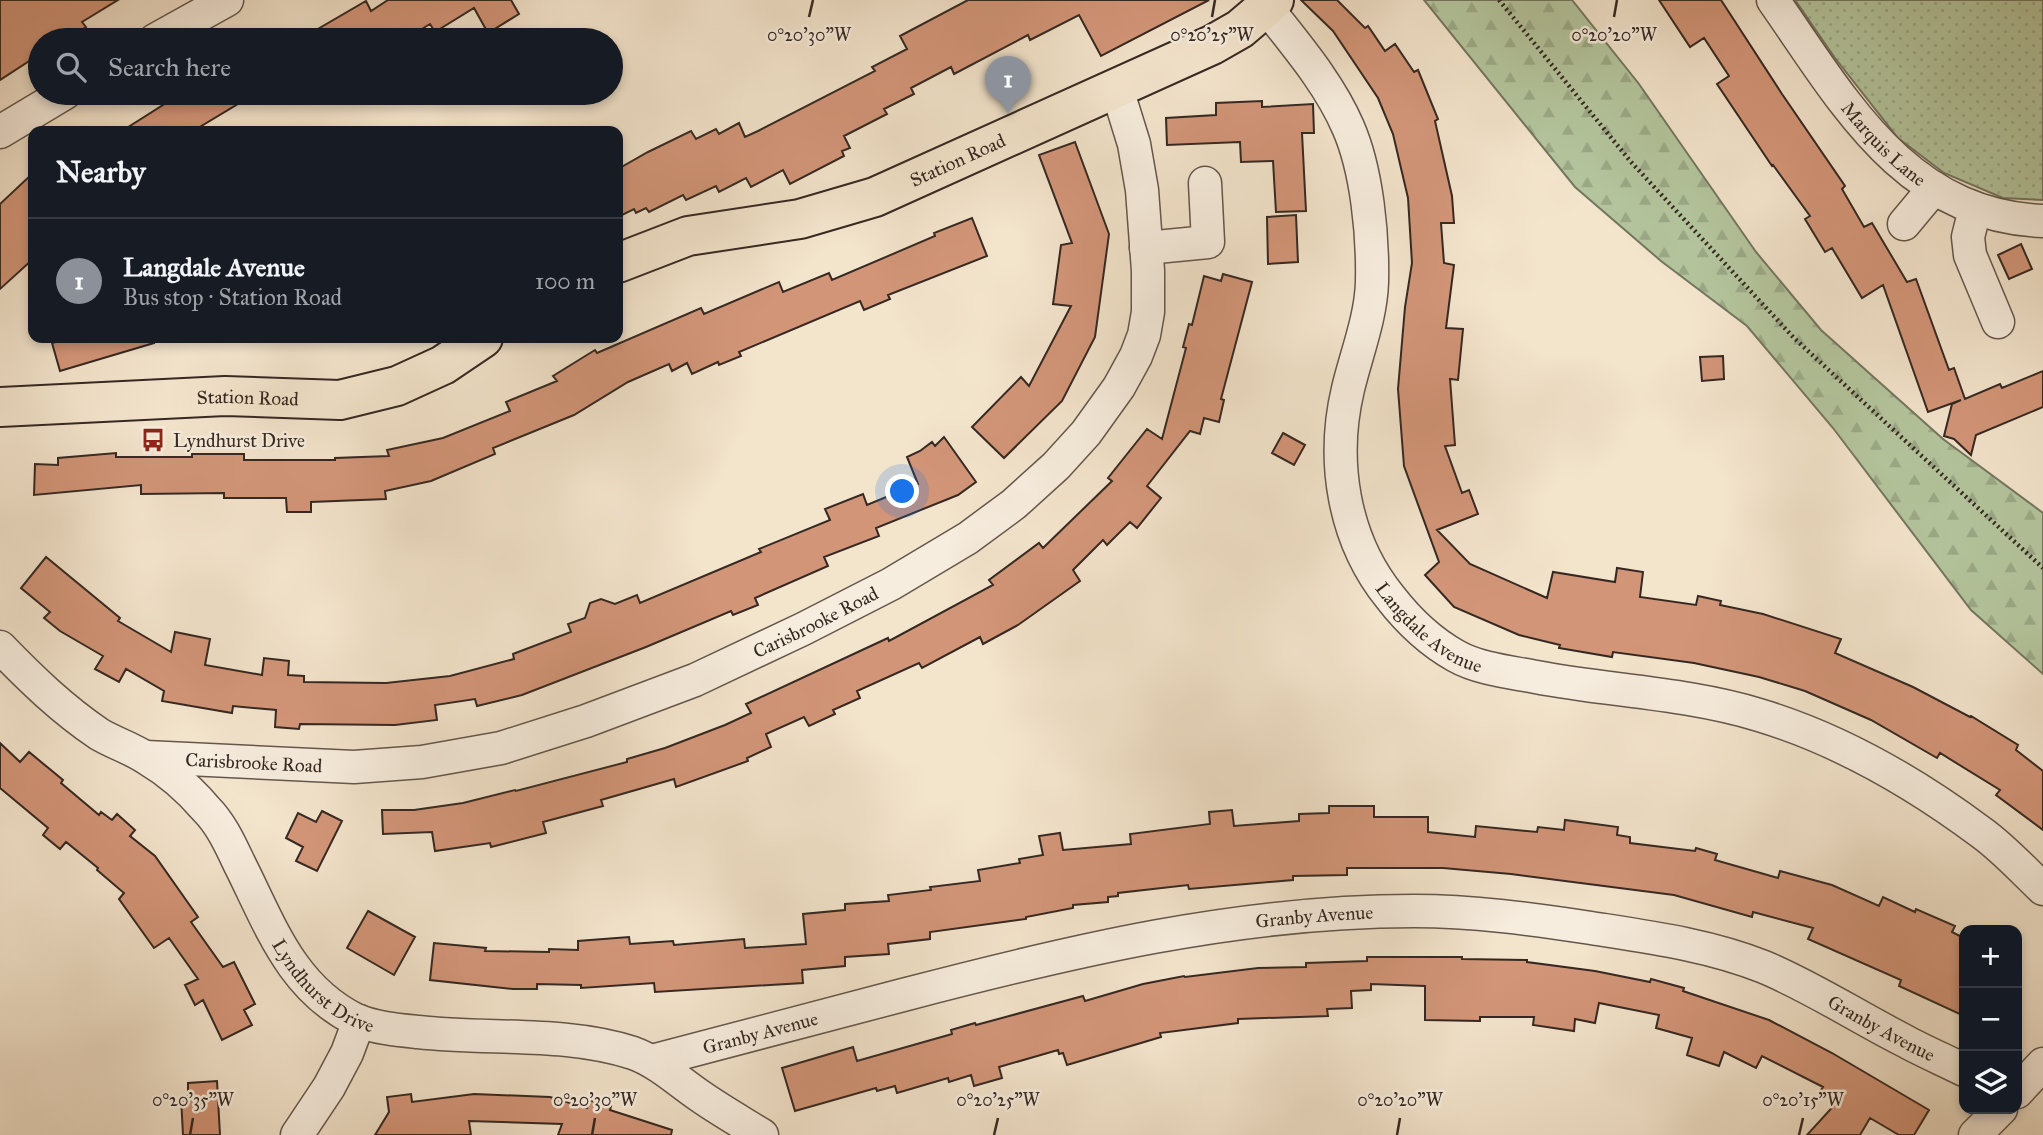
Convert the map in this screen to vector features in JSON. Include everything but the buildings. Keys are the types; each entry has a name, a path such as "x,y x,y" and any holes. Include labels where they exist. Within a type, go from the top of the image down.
{"main road":[{"name":"Station Road","path":"623,260 688,236 800,219 875,197 1212,45 1240,29 1271,4"},
{"name":"Station Road","path":"0,407 225,396 340,400 397,386 443,365 476,343"}],"street":[{"path":"177,28 227,0"},
{"name":"Marquis Lane","path":"1773,0 1848,108 1876,142 1908,171 1975,209 1998,216 2043,221"},
{"name":"Langdale Avenue","path":"1271,4 1349,128 1364,181 1371,233 1372,286 1340,427 1340,465 1348,516 1368,565 1409,619 1458,657 1480,665 1584,686 1693,700 1758,715 1808,733 1870,762 1932,799 1984,835 2043,889"},
{"name":"Carisbrooke Road","path":"146,757 354,767 422,762 501,748 586,721 695,680 803,629 891,583 968,538 1014,505 1056,466 1119,387 1144,335 1148,312 1149,271 1142,190 1134,145 1116,89"},
{"path":"0,132 45,105"},
{"path":"1146,248 1208,242 1205,183"},
{"path":"1905,224 1934,188"},
{"path":"1975,209 1968,237 1970,255 1998,322"},
{"name":"Lyndhurst Drive","path":"0,647 69,713 103,736 146,757 185,787 208,810 227,838 285,956 330,1004 359,1021 393,1029 434,1034 562,1040 632,1053 652,1061 703,1098 762,1135"},
{"name":"Granby Avenue","path":"652,1061 1026,962 1144,937 1239,923 1331,914 1414,911 1478,914 1561,923 1672,941 1716,952 1762,967 1813,990 1959,1068"},
{"path":"297,1135 348,1053 359,1021"},
{"path":"2022,1086 2043,1063"},
{"path":"1975,1135 1996,1114"}],"path":[{"path":"1499,0 1631,162 1794,338 2043,568"}],"green space":[{"path":"1424,0 1572,0 1639,84 1756,252 1821,330 1943,439 2043,513 2043,674 1971,610 1833,428 1747,326 1661,261 1575,187"},
{"path":"1795,0 2043,0 2043,200 2003,198 1944,173 1898,138 1835,58"}],"place":[{"name":"Langdale Avenue","path":"1008,114"},
{"name":"Lyndhurst Drive","path":"153,440"}]}
